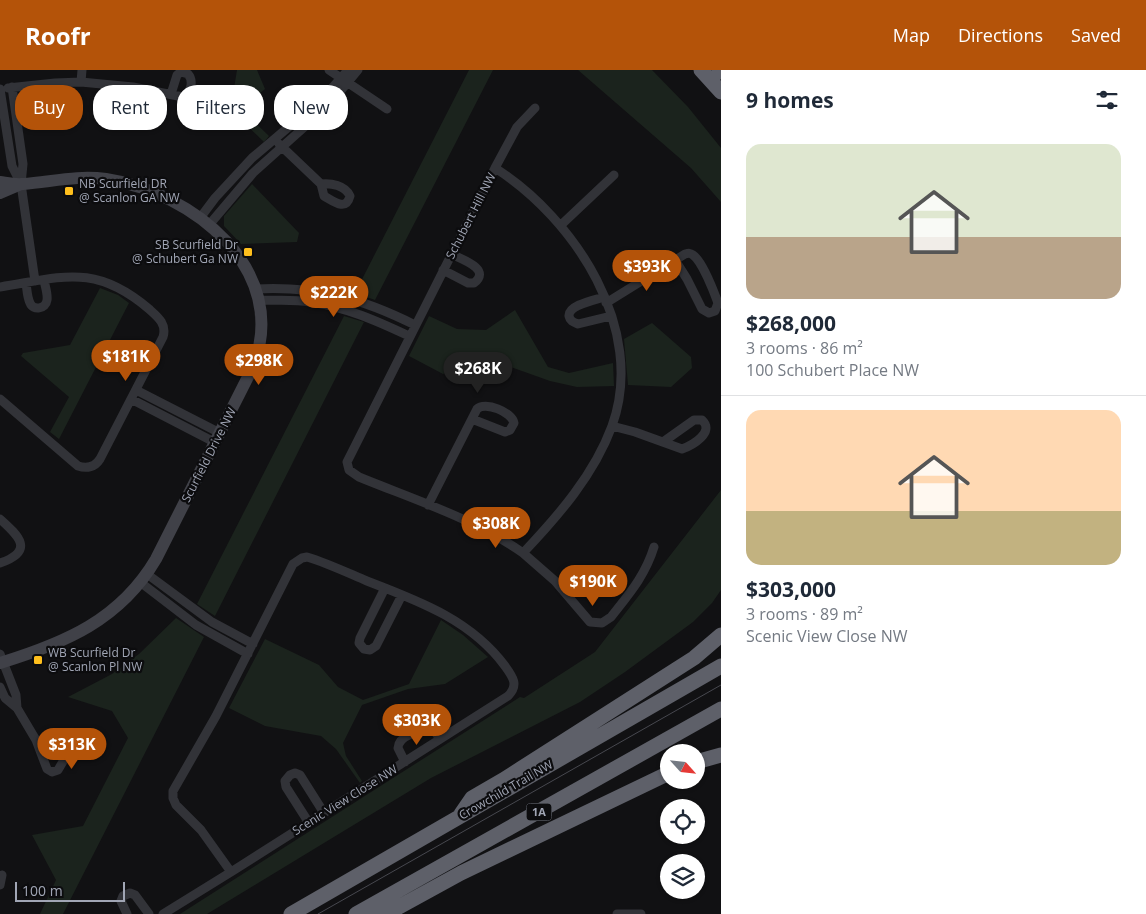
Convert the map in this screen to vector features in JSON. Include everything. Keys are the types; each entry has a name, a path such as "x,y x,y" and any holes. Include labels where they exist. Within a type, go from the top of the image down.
{"highway":[{"path":"711,71 721,93"},
{"path":"459,818 472,798 694,658 721,635"},
{"name":"Crowchild Trail NW","path":"291,914 721,666"},
{"name":"1A","path":"356,914 721,709"},
{"path":"705,759 721,755"},
{"path":"379,914 397,908 461,873 660,777"}],"street":[{"path":"81,82 82,70"},
{"path":"329,70 387,109"},
{"path":"345,81 348,70"},
{"path":"341,85 358,70"},
{"path":"21,184 12,166 0,89 55,82 81,82 133,87 171,94"},
{"path":"12,87 23,164 21,184 35,281"},
{"path":"495,168 517,127 535,108"},
{"path":"204,221 237,173 273,139 287,130"},
{"path":"204,221 298,130"},
{"path":"273,139 320,184"},
{"name":"Schubert Hill NW","path":"495,168 518,184 561,225 587,263 611,316 620,357 621,375 618,407 612,426 597,456 573,494 523,553 472,522 359,477 349,470 347,465 348,456 495,168"},
{"path":"237,173 246,181"},
{"path":"561,225 614,175"},
{"name":"Scurfield Drive NW","path":"0,182 21,184 89,178 124,182 161,194 177,202 204,221 244,263 258,294 262,326 257,358 156,559 143,578 114,609 82,632 50,646 1,660"},
{"name":"Scurfield Drive NW","path":"0,193 21,184"},
{"path":"443,270 468,283 474,283 478,279 480,273 477,268 451,254"},
{"path":"611,316 578,324 570,318 570,312 573,307 605,300 675,260 686,254 694,256 706,276 718,303 715,311 709,313 702,309 675,260"},
{"path":"0,286 76,276 104,280 130,294 162,321 164,328 163,337 131,400 100,459 93,466 85,468 78,466 0,399"},
{"path":"258,294 295,289 342,296 378,307 415,325"},
{"path":"258,294 340,307 372,318 409,336"},
{"path":"340,307 342,296"},
{"path":"136,390 218,438"},
{"path":"131,400 218,438"},
{"path":"428,505 472,419"},
{"path":"612,426 663,442"},
{"path":"0,519 16,533 20,543 16,555 12,559 0,562"},
{"path":"523,553 555,581 587,619 599,623 611,617 640,580 649,563 654,547"},
{"name":"Scenic View Close NW","path":"302,558 312,559 439,610 470,630 498,657 514,681 514,688 508,696 231,872 201,830 176,805 172,794 208,731 253,644 293,564 302,558"},
{"path":"143,578 212,622 253,644"},
{"path":"143,578 202,628 248,654"},
{"path":"385,588 360,638 360,646 364,649 370,650 376,646 402,595"},
{"path":"1,660 16,695 17,708"},
{"path":"0,687 5,698 17,708 36,740"},
{"path":"405,762 398,748 399,741 404,737 431,730 440,739"},
{"path":"309,822 286,787 285,781 290,775 298,774 302,778 324,813"},
{"path":"163,914 231,872"},
{"path":"127,914 121,901 123,896 130,893 135,895 149,914"},
{"path":"617,914 641,914"}],"shaded area":[{"path":"237,70 257,70 263,85 235,85"},
{"path":"469,70 493,70 375,300 355,293"},
{"path":"578,70 652,70 688,107 721,148 721,202 691,168"},
{"path":"252,130 263,130 269,136 264,142"},
{"path":"252,184 299,233 297,242 241,244 224,226 224,216"},
{"path":"100,288 118,295 129,303 59,439 50,432 69,397 21,356 23,353 70,345"},
{"path":"515,310 548,367 569,373 613,363 614,386 577,387 550,381 486,358 443,374 409,356 429,316 457,329 486,330"},
{"path":"344,316 364,322 215,616 197,604"},
{"path":"652,323 691,357 692,368 671,387 628,385 624,339"},
{"path":"721,490 721,590 712,603 693,622 625,672 580,702 431,778 207,914 180,914 520,697 524,698 595,652"},
{"path":"176,618 204,637 63,914 40,914 56,880 32,835 83,826 128,738 112,711 68,697 112,674 139,654"},
{"path":"441,620 463,635 488,657 445,684 408,689 362,705 343,743 346,756 362,781 360,783 336,749 321,736 265,726 229,708 265,639 319,665 338,687 363,700 409,684"}],"tram line":[{"path":"318,914 721,685"}],"place":[{"name":"NB Scurfield DR @ Scanlon GA NW","path":"69,191"},
{"name":"SB Scurfield Dr @ Schubert Ga NW","path":"248,252"},
{"name":"WB Scurfield Dr @ Scanlon Pl NW","path":"38,660"}]}
